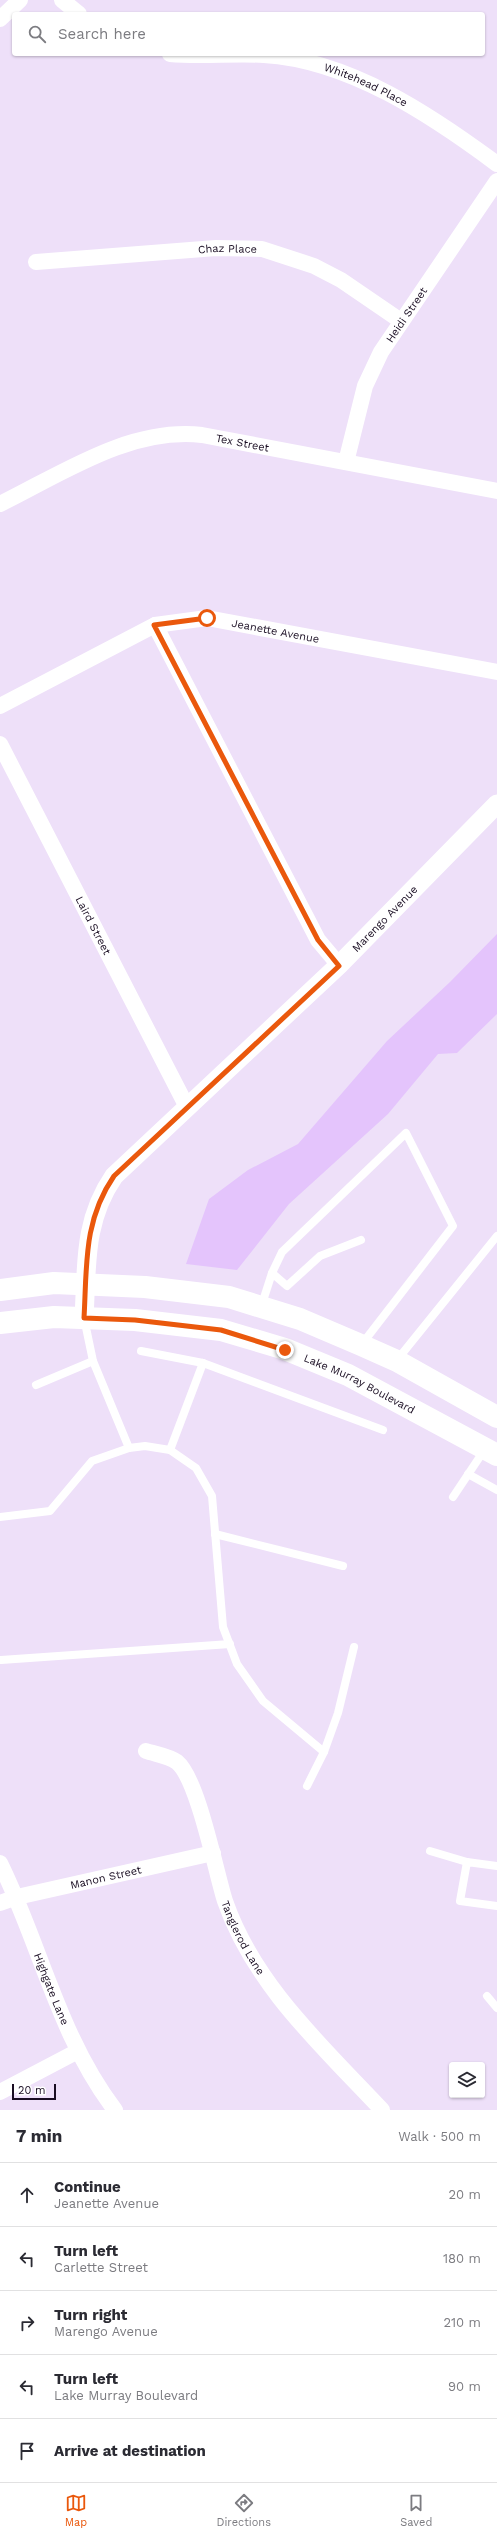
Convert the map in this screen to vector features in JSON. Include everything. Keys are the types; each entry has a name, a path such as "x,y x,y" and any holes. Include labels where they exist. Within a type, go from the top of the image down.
{"main road":[{"path":"0,1290 54,1283 145,1287 221,1296 300,1319 361,1344 397,1360 497,1416"},
{"path":"252,1339 261,1307"},
{"name":"Lake Murray Boulevard","path":"0,1323 54,1316 135,1320 221,1330 285,1350 348,1375 491,1452"}],"street":[{"path":"0,19 20,0"},
{"path":"62,0 77,12"},
{"name":"Whitehead Place","path":"276,56 328,66 381,88 497,164"},
{"name":"Heidi Street","path":"346,462 365,386 381,352 497,180"},
{"name":"Chaz Place","path":"36,262 216,248 262,249 314,266 341,280 401,321"},
{"name":"Tex Street","path":"0,504 118,446 157,435 202,435 497,491"},
{"name":"Jeanette Avenue","path":"0,706 154,625 207,618 497,672"},
{"path":"154,625 318,940 339,966"},
{"name":"Laird Street","path":"0,744 187,1106"},
{"name":"Marengo Avenue","path":"84,1318 91,1225 106,1187 123,1166 339,966 497,804"},
{"name":"Tanglerod Lane","path":"146,1751 177,1762 187,1775 213,1853 225,1901 248,1952 271,1987 382,2110"},
{"name":"Manon Street","path":"0,1903 17,1897 213,1853"},
{"name":"Highgate Lane","path":"0,1863 17,1897 78,2051 103,2095 115,2110"},
{"path":"0,2092 78,2051"}],"lane":[{"path":"261,1307 272,1273 282,1252 406,1133 453,1226 361,1344"},
{"path":"397,1360 497,1236"},
{"path":"272,1273 287,1286 320,1256 361,1240"},
{"path":"84,1318 93,1361 129,1448"},
{"path":"140,1351 203,1363 383,1430"},
{"path":"36,1385 93,1361"},
{"path":"170,1450 203,1363"},
{"path":"0,1517 50,1511 92,1461 129,1448 145,1446 170,1450 196,1468 212,1496 223,1627 237,1664 263,1701 324,1752"},
{"path":"453,1497 468,1474 491,1452"},
{"path":"468,1474 497,1490"},
{"path":"216,1534 343,1566"},
{"path":"1,1660 230,1644"},
{"path":"307,1786 324,1752 338,1713 354,1647"},
{"path":"430,1851 467,1862 497,1866"},
{"path":"467,1862 460,1901 497,1906"},
{"path":"487,1996 497,2008"}],"shaded area":[{"path":"497,934 497,1014 457,1053 438,1054 388,1114 289,1204 237,1270 186,1264 209,1199 248,1170 298,1144 387,1041 450,982"}],"route":[{"path":"207,618 154,625 318,940 339,966 123,1166 106,1187 95,1212 88,1238 84,1318 135,1320 221,1330 285,1350"}]}
